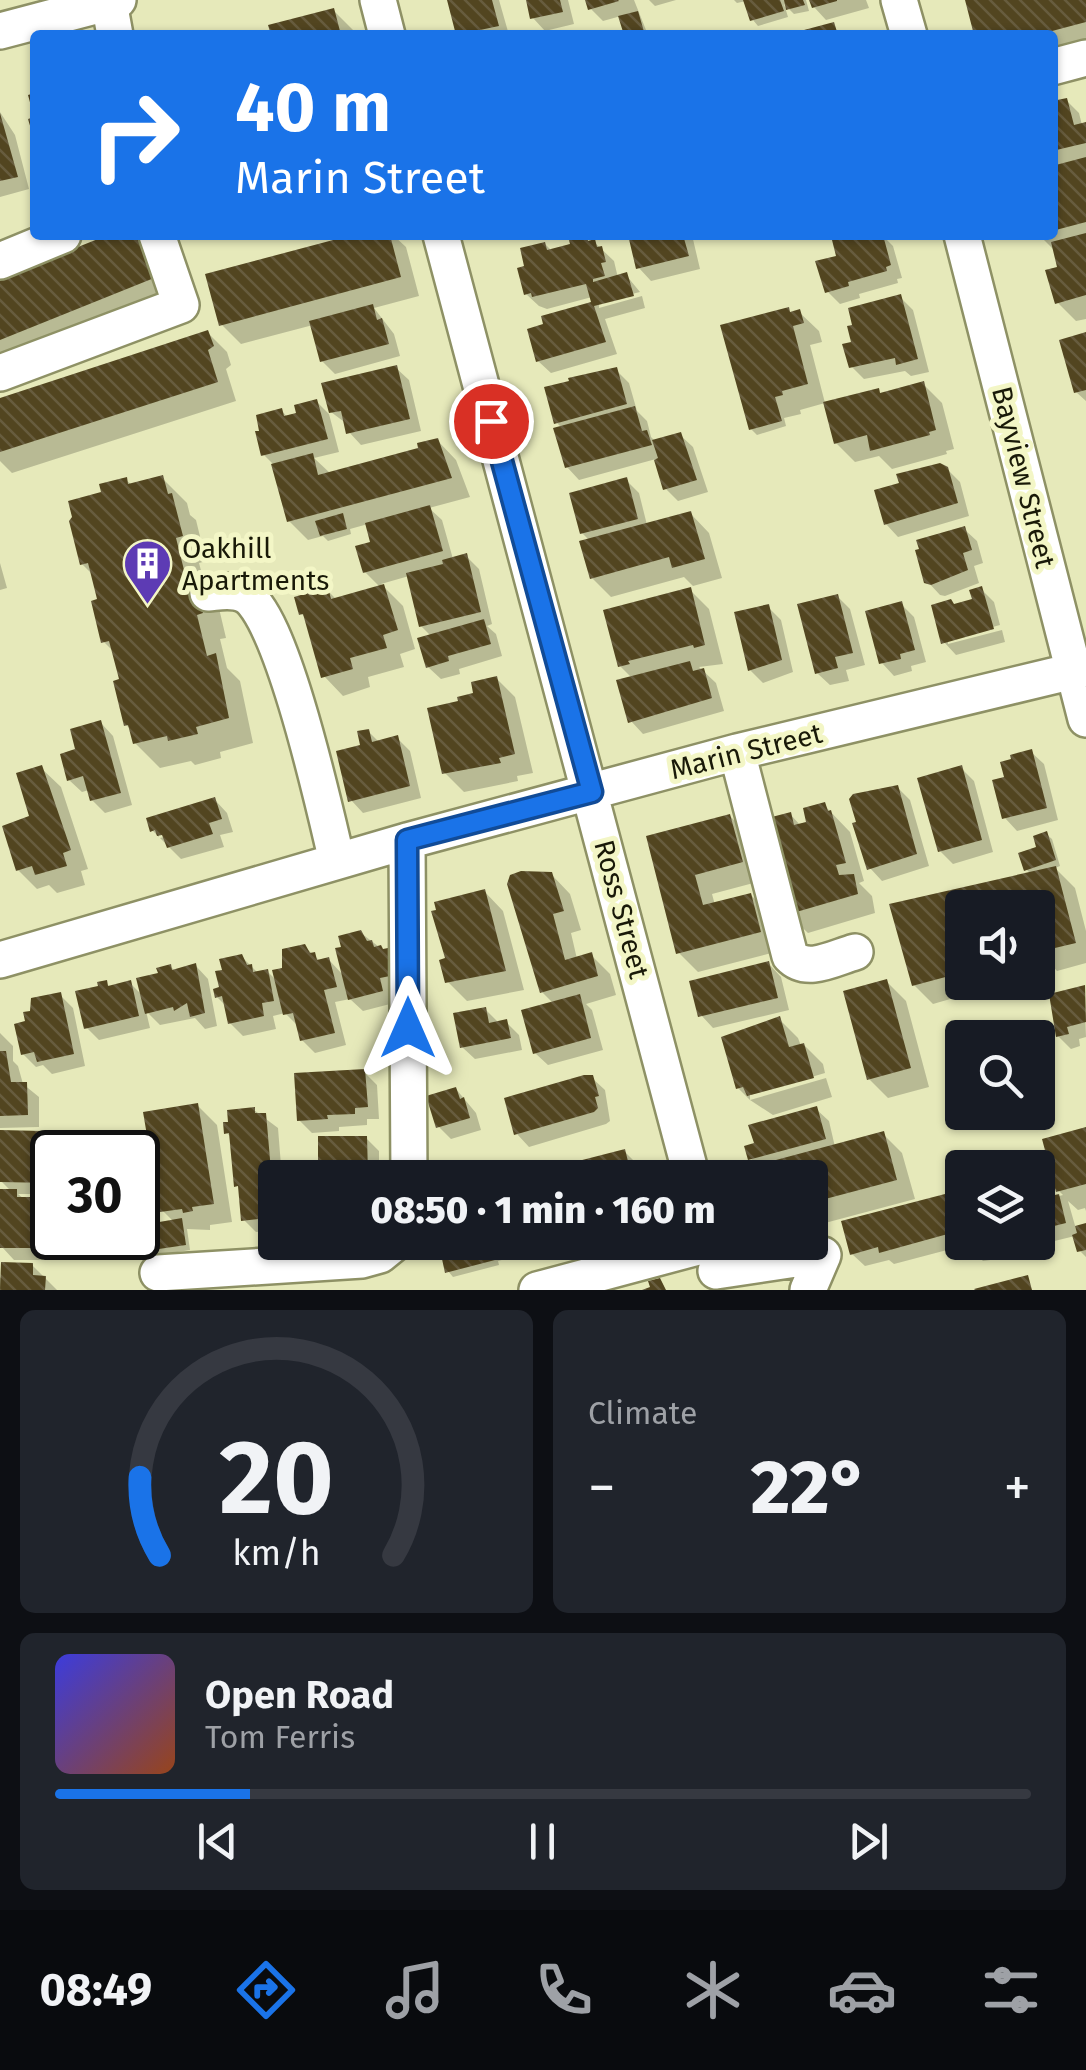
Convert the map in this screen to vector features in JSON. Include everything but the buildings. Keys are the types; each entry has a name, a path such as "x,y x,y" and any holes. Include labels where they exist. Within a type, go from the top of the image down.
{"street":[{"path":"378,0 386,30"},
{"path":"899,0 908,30"},
{"path":"0,31 114,12"},
{"path":"1058,65 1086,58"},
{"path":"0,262 51,240"},
{"path":"0,373 181,304 159,240"},
{"name":"Ross Street","path":"442,240 687,1160"},
{"name":"Bayview Street","path":"963,240 1080,670 1086,719"},
{"path":"208,593 230,591 248,596 264,618 310,752 337,861"},
{"name":"Marin Street","path":"0,960 407,840 737,752 1080,670"},
{"path":"737,752 790,956 810,966 855,952"},
{"path":"407,840 409,1160"},
{"path":"536,1290 714,1262 823,1254 808,1290"},
{"path":"158,1273 362,1260"}],"place":[{"name":"Oakhill Apartments","path":"147,606"}],"route":[{"path":"408,1028 407,840 592,792 491,421"}]}
